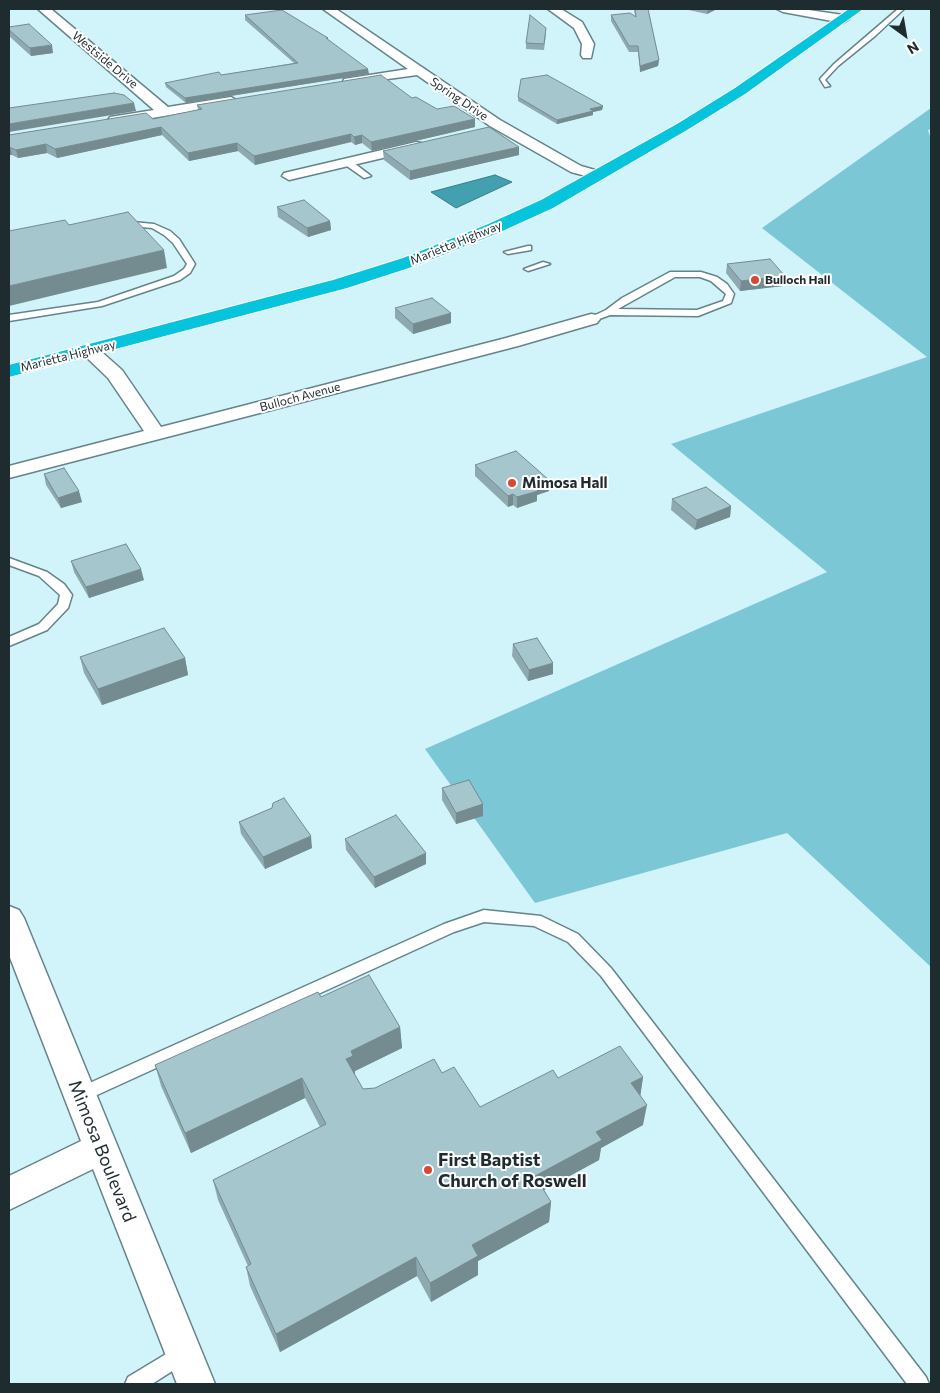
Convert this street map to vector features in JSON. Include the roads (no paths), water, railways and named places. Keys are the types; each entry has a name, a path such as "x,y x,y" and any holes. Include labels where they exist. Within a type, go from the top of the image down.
{"highway":[{"name":"Marietta Highway","path":"807,26 833,15 858,9"},
{"name":"Marietta Highway","path":"9,371 304,295 409,262 520,217 598,166 712,109 833,15"},
{"name":"Marietta Highway","path":"9,359 288,285 365,262 475,221 576,169 598,166"}],"street":[{"name":"Westside Drive","path":"44,9 165,112"},
{"name":"Spring Drive","path":"329,9 501,127 576,169"},
{"path":"554,9 578,25 588,44 587,55"},
{"path":"783,9 833,15"},
{"path":"340,83 418,70"},
{"path":"97,123 243,99"},
{"path":"482,131 501,127"},
{"path":"289,176 434,142"},
{"name":"Bulloch Avenue","path":"9,472 512,342 600,315"},
{"path":"89,350 100,364 115,374 156,434"},
{"name":"Mimosa Boulevard","path":"9,918 196,1384"},
{"path":"9,1194 101,1148"}],"lane":[{"path":"827,86 822,80 836,65 873,35 900,9"},
{"path":"347,162 367,176"},
{"path":"9,318 100,304 177,278 187,271 190,264 176,241 167,233 154,226 114,224"},
{"path":"508,252 528,248"},
{"path":"528,269 546,264"},
{"path":"673,274 701,275 714,279 724,286 730,294 727,303 698,313 600,315 673,274"},
{"path":"9,561 43,574 60,587 66,595 64,605 43,627 9,642"},
{"path":"80,1096 449,928 484,916 536,920 573,938 606,972 919,1384"},
{"path":"135,1384 183,1353"}],"place":[{"name":"Bulloch Hall","path":"755,280"},
{"name":"Mimosa Hall","path":"512,483"},
{"name":"First Baptist Church of Roswell","path":"428,1170"}]}
